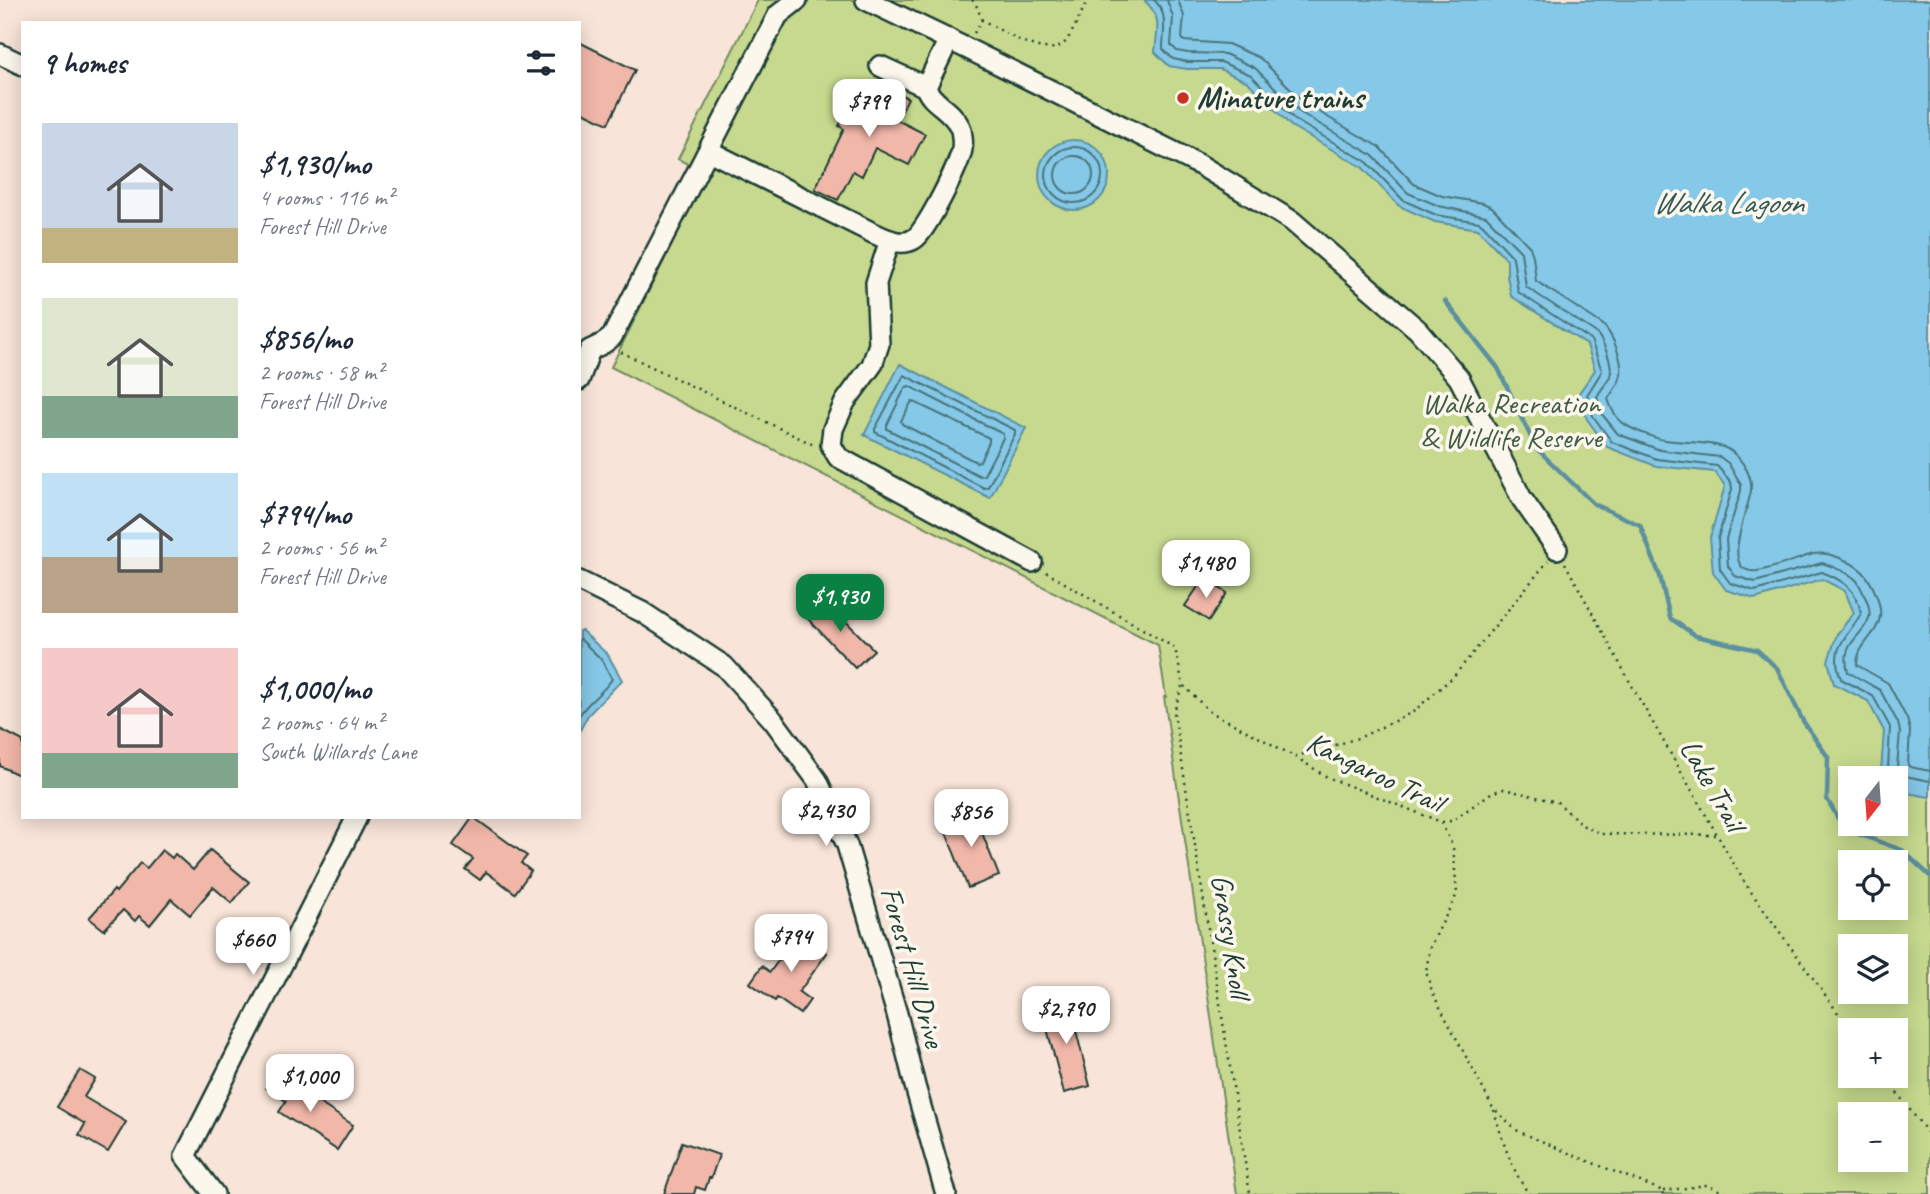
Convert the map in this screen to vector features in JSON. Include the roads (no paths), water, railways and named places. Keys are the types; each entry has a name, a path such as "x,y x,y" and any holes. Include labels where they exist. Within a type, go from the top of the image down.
{"street":[{"path":"581,374 591,346 612,337 778,15 797,0"},
{"path":"866,0 1200,165 1292,221 1418,330 1459,378 1522,499 1557,549"},
{"path":"709,151 890,240 901,243 914,240 925,229 963,148 961,128 949,111 928,95 926,87 957,43"},
{"path":"0,54 21,64"},
{"path":"880,66 926,87"},
{"path":"890,240 876,283 879,344 872,365 845,402 833,429 831,445 838,457 1032,562"},
{"name":"Forest Hill Drive","path":"581,582 642,612 724,666 773,720 817,780 847,845 947,1194"},
{"path":"214,1194 185,1156 356,819"}],"water":[{"name":"Walka Lagoon","path":"1144,0 1930,0 1930,797 1908,793 1908,766 1881,766 1884,731 1868,701 1834,684 1828,661 1837,634 1854,613 1845,591 1822,579 1755,599 1726,590 1713,572 1710,537 1725,486 1715,472 1656,466 1607,447 1587,419 1579,393 1595,370 1587,345 1511,296 1507,260 1478,229 1435,222 1399,206 1362,167 1291,126 1248,82 1220,69 1169,66 1155,52 1156,18"},
{"path":"1067,140 1081,140 1094,146 1103,155 1109,175 1107,188 1099,200 1081,210 1067,210 1054,204 1045,195 1039,182 1039,168 1045,155 1054,146"},
{"path":"900,364 1026,428 990,498 864,435"},
{"path":"581,631 608,655 622,680 588,715 581,728"}],"waterway":[{"path":"1445,301 1498,368 1536,448 1594,504 1640,525 1660,576 1670,618 1696,636 1757,650 1777,668 1803,721 1828,757 1827,799 1844,829 1902,850 1930,876"}],"place":[{"name":"Minature trains","path":"1183,98"}],"park label":[{"name":"Walka Recreation & Wildlife Reserve","path":"1511,420"}]}
